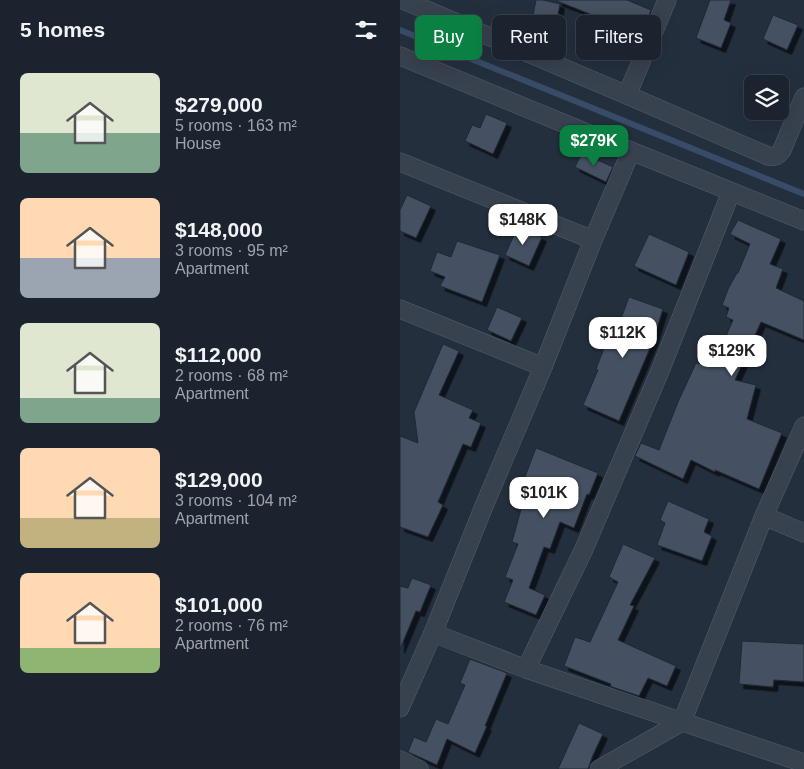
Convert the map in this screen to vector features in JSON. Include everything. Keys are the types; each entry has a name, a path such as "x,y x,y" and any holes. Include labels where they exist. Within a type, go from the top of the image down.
{"street":[{"path":"403,0 627,94 768,156 774,157 779,155 804,97"},
{"path":"627,94 667,0"},
{"path":"400,56 631,152 804,221"},
{"path":"400,708 433,633 480,515 543,367 593,240 631,152"},
{"path":"400,162 593,240"},
{"path":"526,669 584,549 660,371 731,192"},
{"path":"400,310 543,367"},
{"path":"599,769 682,722 764,516 804,426"},
{"path":"764,516 804,533"},
{"path":"433,633 526,669 804,763"},
{"path":"400,760 418,769"}],"building":[{"path":"536,0 560,4 558,15 533,15"},
{"path":"627,0 651,10 649,15 592,15 557,1"},
{"path":"710,0 731,0 724,20 731,23 721,48 696,38"},
{"path":"773,15 798,25 787,50 763,39"},
{"path":"486,114 507,123 493,154 465,141 472,125 480,128"},
{"path":"582,153 613,167 606,182 575,167"},
{"path":"407,195 431,206 416,238 400,231 400,210"},
{"path":"738,220 781,239 770,264 783,269 776,288 804,301 804,340 761,322 735,380 756,385 747,419 782,433 759,489 715,470 715,472 691,460 683,479 635,456 641,443 659,450 696,363 699,364 706,347 719,352 733,320 726,317 729,308 722,305 750,244 730,234"},
{"path":"518,226 542,237 529,266 505,255"},
{"path":"649,234 689,252 676,285 634,266"},
{"path":"457,241 500,255 482,302 440,286 445,277 430,271 437,252 451,257"},
{"path":"629,297 663,309 653,341 619,421 583,405 598,370 596,369 613,325 618,327"},
{"path":"497,307 522,318 511,341 487,330"},
{"path":"443,344 459,351 439,395 473,410 469,418 481,423 471,447 463,444 438,502 443,505 428,537 400,527 400,436 418,443 414,412"},
{"path":"536,448 598,473 589,495 587,494 574,528 560,522 550,549 544,547 529,588 545,595 536,615 504,602 513,580 505,577 518,544 512,542 523,502 516,500"},
{"path":"668,501 709,519 704,532 712,536 702,561 657,545 665,523 660,520"},
{"path":"623,544 655,558 630,605 634,606 618,640 676,666 667,686 648,678 639,696 564,666 575,637 590,642 618,582 609,577"},
{"path":"412,578 431,585 420,612 416,611 400,649 400,586 408,588"},
{"path":"742,641 804,644 804,682 774,680 773,687 739,684"},
{"path":"470,659 507,673 475,753 447,739 437,765 408,752 414,737 426,742 436,719 448,724 465,685 460,683"},
{"path":"579,723 603,734 588,769 558,769"}],"waterway":[{"path":"400,30 804,194"}]}
